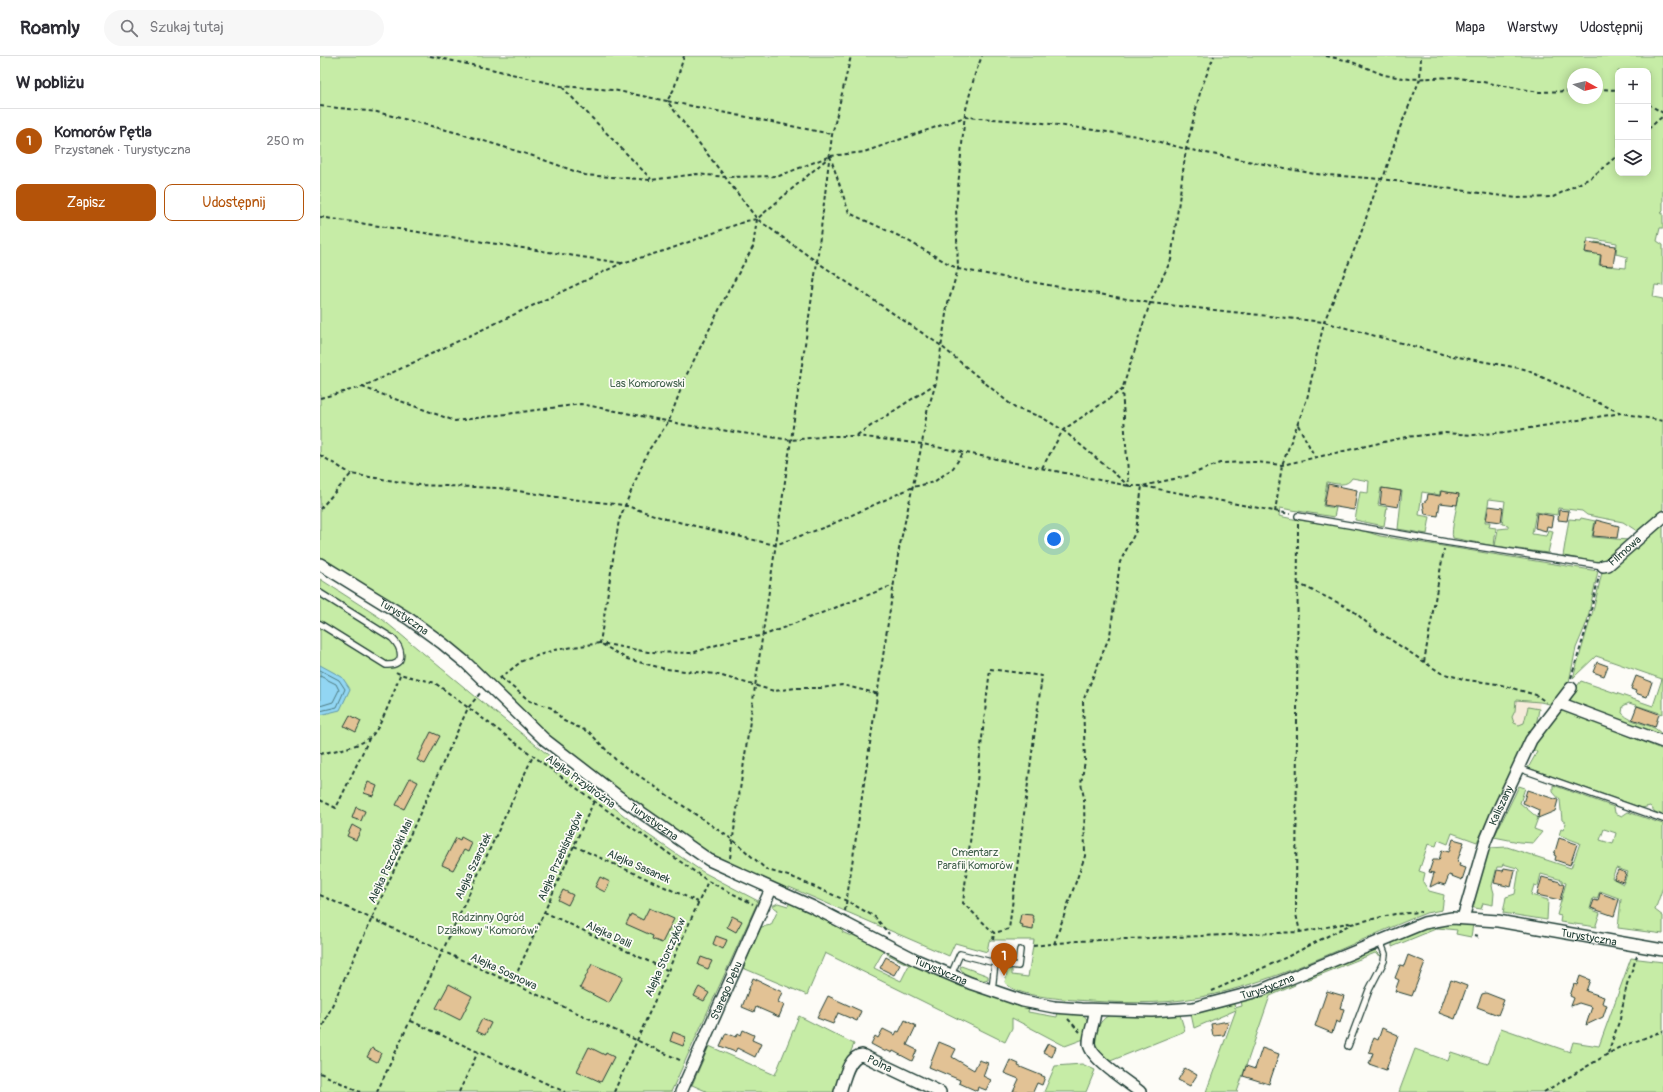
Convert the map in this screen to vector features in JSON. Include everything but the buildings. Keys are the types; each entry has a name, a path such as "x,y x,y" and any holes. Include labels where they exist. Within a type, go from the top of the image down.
{"street":[{"name":"Filmowa","path":"1603,566 1608,565 1663,517"},
{"name":"Turystyczna","path":"320,564 419,626 465,662 544,739 619,797 685,845 728,869 813,907 887,946 951,975 1035,1004 1095,1010 1163,1011 1216,1004 1262,990 1424,923 1446,919 1463,918 1523,925 1663,950"},
{"name":"Kaliszany","path":"1463,918 1488,835 1531,740 1571,688"},
{"path":"1557,706 1663,742"},
{"name":"Starego Dębu","path":"681,1092 771,889"},
{"path":"1095,1010 1094,1024 1089,1044 1098,1059 1140,1092"},
{"name":"Polna","path":"840,1092 852,1060 862,1054 940,1092"}],"lane":[{"path":"1298,516 1446,542 1603,566"},
{"path":"320,593 392,638 400,648 401,655 395,664 386,665 320,624"},
{"path":"1518,768 1663,820"},
{"path":"1348,1046 1369,990 1384,961 1385,954 1380,941"},
{"path":"951,975 960,954 995,963 1018,966 1020,950"},
{"path":"992,990 995,963"}],"path":[{"path":"430,56 561,86 613,90 832,134"},
{"path":"667,101 674,89 684,56"},
{"path":"728,869 817,262 832,134 850,56"},
{"path":"845,912 899,550 922,444 927,412 936,383 940,345 947,307 958,269 956,208 965,117 975,74 982,56"},
{"path":"1129,486 1122,390 1150,303 1171,260 1186,149 1201,89 1214,56"},
{"path":"1326,56 1350,60 1384,74 1410,79 1454,77 1539,92 1567,91"},
{"path":"1275,512 1282,465 1307,399 1324,322 1381,180 1384,176 1399,130 1420,79 1421,56"},
{"path":"561,86 651,180"},
{"path":"1603,89 1615,90"},
{"path":"667,101 757,219 817,262 940,345 1015,408 1041,417 1063,430 1129,486"},
{"path":"320,106 377,112 488,142 586,175 651,180 697,174 726,177 778,176 830,156 864,152 965,117 1036,122 1137,136 1186,149 1315,174 1381,180 1516,198 1553,197 1592,177 1615,158"},
{"path":"1651,106 1663,112"},
{"path":"1651,126 1663,116"},
{"path":"320,398 362,387 622,263 667,250 746,221 757,219 830,156"},
{"path":"830,156 849,214 901,237 958,269 1150,303 1324,322 1442,354 1524,369 1621,413 1663,421"},
{"path":"320,217 622,263"},
{"path":"600,643 619,520 624,505 648,451 669,421 685,378 729,290 753,247 757,219"},
{"path":"856,436 936,383"},
{"path":"362,387 455,421 581,404 686,425 791,440 829,436 856,436 922,444 1129,486 1142,486 1298,516 1296,914 1300,932"},
{"path":"1042,468 1063,430 1122,390"},
{"path":"1142,486 1187,476 1220,463 1256,462 1282,465 1406,437 1445,433 1474,435 1506,432 1621,413"},
{"path":"1298,425 1315,457"},
{"path":"320,455 350,474 419,485 499,488 563,498 624,505 666,519 776,544 828,526 913,487 934,482 953,468 964,452"},
{"path":"320,509 350,474"},
{"path":"1054,944 1085,856 1084,798 1081,783 1085,761 1083,701 1110,635 1120,562 1136,531 1142,486"},
{"path":"1424,662 1446,542"},
{"path":"1571,688 1570,680 1588,623 1600,571 1603,566"},
{"path":"1297,583 1351,609 1373,628 1441,674 1467,680 1498,684 1536,695 1557,706"},
{"path":"488,685 501,678 522,661 554,650 600,643 648,652 692,653 735,639 762,636 894,585"},
{"path":"600,643 626,659 666,669 715,674 774,692 796,688 821,688 842,685 878,694"},
{"path":"990,669 1042,676 1009,929 994,933 963,903 990,669"},
{"name":"Alejka Przydrożna","path":"369,738 383,718 400,675 416,677 435,683 594,801 708,881 753,904"},
{"path":"501,678 530,701 552,708 564,721 589,732 616,760 733,840 767,870 792,877 847,901 876,917 889,934"},
{"name":"Alejka Pszczółki Mai","path":"320,1032 468,708 476,697"},
{"path":"320,754 350,747 369,738"},
{"path":"320,800 336,808 369,738"},
{"name":"Alejka Szarotek","path":"377,1092 533,756"},
{"name":"Alejka Przebiśniegów","path":"512,984 594,801"},
{"name":"Alejka Sasanek","path":"574,846 698,902"},
{"name":"Alejka Storczyków","path":"614,1092 708,881"},
{"name":"Alejka Sosnowa","path":"320,895 682,1061"},
{"name":"Alejka Dalii","path":"544,912 668,970"},
{"path":"1208,992 1287,957 1351,924 1395,914 1425,912"},
{"path":"1033,946 1077,941 1300,932 1348,923 1351,924"},
{"path":"993,940 994,933"},
{"path":"1474,935 1479,936 1478,938"},
{"path":"1608,1054 1620,1019 1627,984 1641,946"},
{"path":"1063,1016 1069,1020 1089,1044"},
{"path":"411,1021 565,1092"},
{"path":"1544,1092 1618,1048 1663,1031"},
{"path":"459,1092 478,1052"},
{"path":"320,1073 360,1092"}],"shaded area":[{"path":"1501,698 1540,702 1536,726 1502,734"}],"green space":[{"name":"Las Komorowski","path":"320,56 1663,56 1663,211 1661,213 1663,213 1663,228 1660,228 1657,241 1663,245 1663,286 1655,285 1653,297 1663,299 1663,509 1637,531 1623,522 1587,515 1582,511 1558,508 1557,515 1536,512 1532,534 1546,536 1548,530 1553,531 1548,553 1495,546 1498,529 1508,528 1508,525 1502,524 1505,501 1489,499 1485,522 1490,522 1489,527 1496,528 1494,546 1453,538 1453,524 1459,494 1440,491 1440,495 1422,492 1419,515 1430,517 1427,534 1398,529 1402,491 1381,488 1378,505 1387,507 1384,526 1355,520 1360,492 1368,493 1369,481 1352,478 1344,484 1327,482 1323,506 1336,508 1334,517 1280,508 1279,516 1291,519 1355,529 1380,536 1598,571 1587,622 1576,648 1568,687 1554,705 1516,700 1515,711 1512,717 1514,723 1519,725 1524,723 1528,707 1539,709 1536,726 1477,842 1452,833 1448,844 1438,840 1436,846 1428,844 1419,871 1425,873 1423,882 1429,891 1444,895 1442,910 1426,913 1396,925 1307,964 1246,986 1215,994 1169,1002 1139,1003 1062,999 1023,993 1015,990 1005,982 1007,973 1005,972 1006,969 1012,970 1012,975 1028,977 1034,940 991,940 989,941 987,952 955,943 949,956 789,887 787,891 711,855 654,818 539,729 443,637 387,599 320,559","holes":["1588,238 1617,243 1616,254 1627,257 1626,268 1599,265 1602,243 1595,242 1592,254 1585,253"]},
{"path":"1581,518 1595,521 1592,537 1628,540 1603,563 1563,556 1569,519 1580,520"},
{"path":"1663,524 1663,714 1629,703 1623,706 1622,713 1632,720 1656,729 1663,737 1564,703 1581,681 1653,706 1662,679 1596,656 1573,678 1594,607 1602,572 1609,572"},
{"name":"Rodzinny Ogród Działkowy \"Komorów\"","path":"320,579 382,619 476,697 647,834 703,872 758,901 671,1092 320,1092"},
{"path":"1560,707 1663,750 1663,815 1655,812 1650,806 1642,808 1528,768 1537,752 1530,749"},
{"path":"1553,785 1614,807 1615,813 1622,816 1628,812 1663,824 1663,887 1655,910 1663,916 1663,934 1618,928 1621,899 1600,891 1597,899 1593,898 1590,909 1600,913 1596,925 1597,927 1560,922 1561,916 1557,915 1566,883 1562,882 1562,880 1541,874 1538,886 1534,885 1531,895 1548,900 1547,920 1503,913 1506,897 1515,894 1519,870 1503,864 1502,867 1497,867 1492,886 1494,893 1493,905 1483,903 1481,909 1469,907 1489,848 1507,847 1571,868 1580,843 1559,835 1561,829 1563,830 1566,823 1562,820 1560,800 1553,792","holes":["1604,829 1616,833 1613,844 1600,840","1616,868 1628,872 1623,884 1612,878"]},
{"path":"1519,786 1525,788 1520,803 1538,818 1534,829 1542,832 1533,843 1494,837"},
{"path":"790,902 845,928 842,932 851,936 853,932 884,950 874,968 901,981 909,965 887,954 888,952 1029,1007 1028,1012 1057,1017 1058,1012 1084,1015 1088,1021 1084,1039 1065,1046 1012,1018 1012,1028 1005,1042 825,953 807,995 743,968 761,927 771,925 778,910 772,906 778,903 788,906"},
{"path":"1452,923 1473,924 1471,937 1456,934 1457,930 1438,928 1392,947 1392,941 1428,927"},
{"path":"1374,949 1381,956 1375,953 1307,980 1306,978"},
{"path":"1631,958 1663,962 1663,1092 1399,1092 1415,1049 1448,1061 1451,1052 1488,1064 1501,1028 1570,1052 1573,1042 1599,1046"},
{"path":"961,966 986,975 988,976 988,979 982,981 965,975 960,968"},
{"path":"1294,983 1295,985 1270,996 1237,1092 1206,1092 1236,1010 1194,1028 1191,1014 1234,1004 1235,1008 1242,1006 1241,1001"},
{"path":"1111,1015 1180,1015 1185,1031 1108,1062 1095,1049 1095,1039 1097,1029 1102,1020"},
{"path":"799,1016 854,1044 834,1092 708,1092 692,1085 709,1046 775,1075"},
{"path":"1082,1064 1095,1070 1086,1092 1044,1092 1055,1066"}],"water":[{"path":"320,665 342,677 350,689 340,710 320,715"}],"place":[{"name":"Komorów Pętla","path":"1004,976"}],"park label":[{"name":"Cmentarz Parafii Komorów","path":"975,858"}]}
